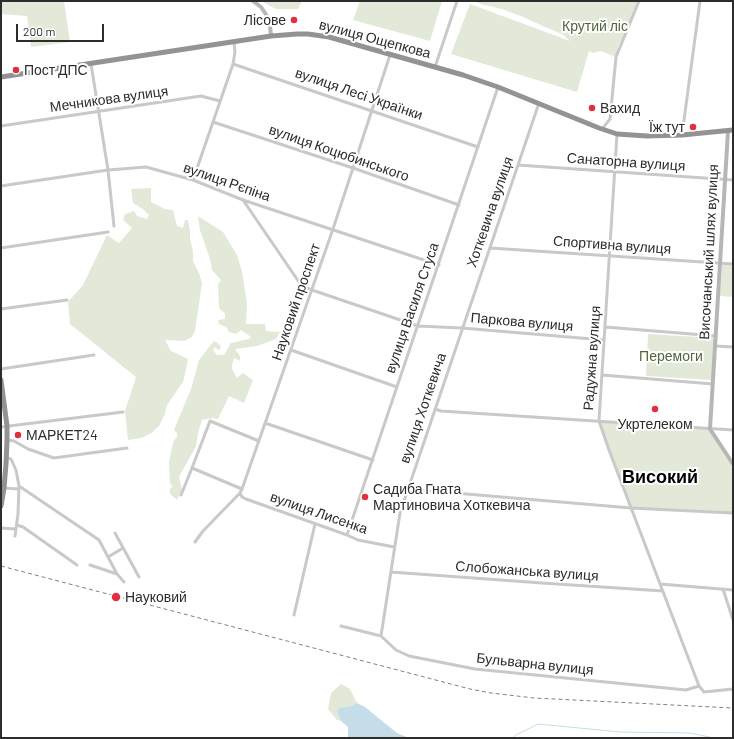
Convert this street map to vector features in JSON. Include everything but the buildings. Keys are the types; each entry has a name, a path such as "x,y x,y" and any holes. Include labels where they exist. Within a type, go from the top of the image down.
{"highway":[{"name":"вулиця Ощепкова","path":"1,77 270,36 308,34 390,54 463,75 617,134 647,136 682,135 730,130"},
{"path":"1,380 4,427 7,440 7,458 1,506"}],"street":[{"path":"253,1 261,7 267,16 270,26 270,36"},
{"path":"435,67 457,1"},
{"path":"602,129 610,119 616,58 639,1"},
{"path":"682,135 700,1"},
{"path":"193,180 233,64 234,42"},
{"name":"Науковий проспект","path":"195,542 203,531 240,493 242,489 333,229 390,54"},
{"path":"91,64 108,170 114,226"},
{"name":"вулиця Лесі Українки","path":"233,64 478,147"},
{"name":"вулиця Василя Стуса","path":"347,536 498,88"},
{"name":"Мечникова вулиця","path":"1,126 201,96 220,101"},
{"name":"Хоткевича вулиця","path":"462,328 539,103"},
{"name":"вулиця Коцюбинського","path":"213,122 459,205"},
{"name":"Височанський шлях вулиця","path":"710,429 725,180 730,130"},
{"name":"Радужна вулиця","path":"617,134 599,421 699,686"},
{"name":"Санаторна вулиця","path":"518,165 615,173 733,180"},
{"name":"вулиця Рєпіна","path":"1,186 108,170 146,167 193,180 243,200 439,264"},
{"name":"Паркова вулиця","path":"243,200 301,285 312,290 418,326 462,328 604,340"},
{"path":"1,248 108,232"},
{"name":"Спортивна вулиця","path":"490,248 733,264"},
{"path":"1,309 67,300"},
{"path":"605,327 716,336"},
{"name":"вулиця Хоткевича","path":"381,636 400,512 462,328"},
{"path":"715,346 733,347"},
{"path":"291,350 397,387"},
{"path":"1,369 94,355"},
{"path":"602,375 713,384"},
{"path":"435,409 440,411 733,430"},
{"path":"4,427 122,412"},
{"path":"181,495 210,421 259,441"},
{"path":"265,423 373,460"},
{"path":"710,429 733,464"},
{"path":"7,440 14,440 28,449 54,458 127,448"},
{"path":"7,458 11,459 16,470 19,487 15,536"},
{"path":"192,468 242,489"},
{"path":"3,490 19,487 99,540 117,574 124,582"},
{"path":"408,489 631,508 733,513"},
{"name":"вулиця Лисенка","path":"240,493 242,497 246,499 358,540 394,547"},
{"path":"294,615 315,524"},
{"path":"17,525 23,527 77,564"},
{"path":"1,528 16,530"},
{"path":"116,533 139,577"},
{"path":"108,557 123,548"},
{"path":"90,565 117,574"},
{"name":"Слобожанська вулиця","path":"391,572 662,591"},
{"path":"660,584 733,590"},
{"path":"723,589 733,620"},
{"name":"Бульварна вулиця","path":"340,626 381,636 396,650 409,656 475,670 686,690 699,686 704,692 733,689"}],"green space":[{"path":"1,1 64,1 70,42 31,47 27,16 1,14"},
{"path":"262,1 302,1 298,9 276,9"},
{"path":"360,1 442,1 430,41 353,20"},
{"name":"Крутий ліс","path":"473,1 638,1 627,31 619,44 616,57 601,51 593,53 589,51 577,92 451,54 470,4 570,41 562,34 523,17 502,9"},
{"path":"151,188 151,202 165,209 173,210 177,226 183,228 185,220 188,220 193,251 193,261 202,283 195,331 192,337 184,341 165,340 171,351 188,359 183,382 167,405 165,414 159,426 150,434 141,438 128,440 125,411 136,377 70,324 68,302 83,285 107,235 119,243 132,228 123,220 125,214 134,211 137,216 147,219 149,215 133,203 131,189"},
{"path":"198,216 223,232 237,255 242,271 247,304 246,324 265,324 266,331 280,332 276,339 257,346 235,349 240,356 240,361 234,358 232,365 232,369 237,378 243,373 253,380 244,403 229,396 218,419 213,418 202,420 196,446 179,477 182,489 177,500 170,494 170,488 173,487 170,483 169,462 173,443 177,436 177,433 174,430 191,389 199,360 215,341 221,346 218,350 215,347 213,350 217,355 224,355 231,343 249,339 251,337 241,330 236,334 229,332 226,327 219,324 218,320 225,319 225,314 219,308 218,284 221,280 212,270 210,259 200,230"},
{"path":"722,265 733,265 733,297 720,296"},
{"name":"Перемоги","path":"648,334 715,338 712,380 646,376"},
{"path":"599,421 710,429 733,464 733,513 631,508"},
{"path":"341,684 350,689 357,703 337,712 341,721 337,720 328,709 331,693"}],"water":[{"path":"357,703 365,707 397,733 409,738 348,738 348,727 341,721 337,712 339,708 352,706"}],"waterway":[{"path":"513,738 538,724 620,732 690,733 714,738"}],"railway":[{"path":"1,566 470,689 534,698 733,708"}],"place":[{"name":"Лісове","path":"294,20"},
{"name":"Пост ДПС","path":"16,70"},
{"name":"Вахид","path":"592,108"},
{"name":"Їж тут","path":"693,127"},
{"name":"Укртелеком","path":"655,409"},
{"name":"МАРКЕТ24","path":"18,435"},
{"name":"Садиба Гната Мартиновича Хоткевича","path":"365,497"},
{"name":"Науковий","path":"116,597"}],"district":[{"name":"Високий","path":"660,477"}]}
